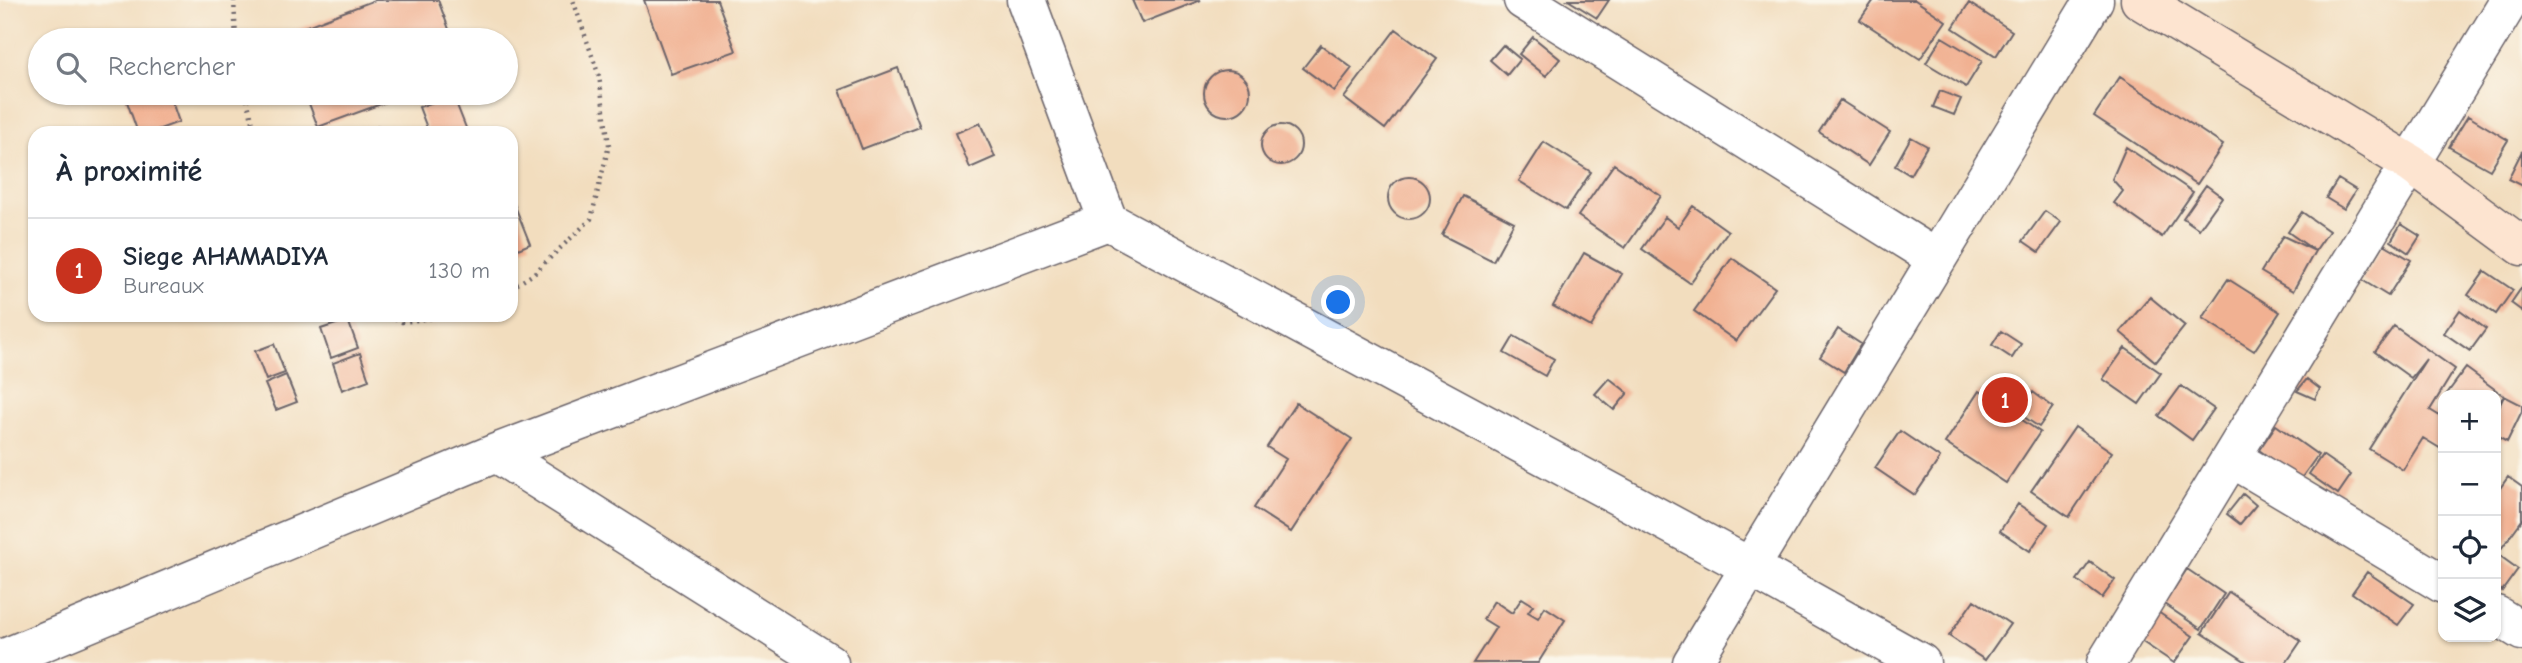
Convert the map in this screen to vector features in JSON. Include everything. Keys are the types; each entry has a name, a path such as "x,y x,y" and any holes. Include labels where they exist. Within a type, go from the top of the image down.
{"street":[{"path":"1026,0 1108,220 1750,567 1921,663"},
{"path":"1523,0 1937,260"},
{"path":"1692,663 2094,0"},
{"path":"2140,0 2411,164 2522,246"},
{"path":"2106,663 2510,0"},
{"path":"0,660 496,453 1108,220"},
{"path":"496,453 829,663"},
{"path":"2232,458 2438,581"},
{"path":"2501,618 2522,631"}],"path":[{"path":"234,0 235,28"},
{"path":"518,284 532,275 591,219 609,145 599,76 573,0"},
{"path":"248,105 254,126"}],"building":[{"path":"375,0 438,0 448,28 301,28"},
{"path":"644,0 717,0 736,51 671,74"},
{"path":"1132,0 1201,0 1142,23"},
{"path":"1568,0 1609,0 1597,18"},
{"path":"1874,0 1915,0 1946,21 1920,59 1860,20"},
{"path":"1969,3 2012,31 1996,56 1953,28"},
{"path":"1396,29 1437,59 1385,129 1344,98"},
{"path":"1533,37 1560,59 1546,76 1519,54"},
{"path":"1942,37 1982,61 1966,87 1926,63"},
{"path":"1321,45 1352,68 1334,91 1303,68"},
{"path":"1503,45 1520,59 1507,75 1490,60"},
{"path":"898,68 920,127 862,149 840,90"},
{"path":"1227,70 1236,71 1243,77 1249,84 1249,102 1243,109 1236,115 1227,116 1218,115 1211,109 1205,102 1204,93 1205,84 1211,77 1218,71"},
{"path":"2120,77 2223,145 2197,184 2094,116"},
{"path":"1940,91 1961,99 1954,115 1933,107"},
{"path":"1840,100 1890,132 1869,165 1819,132"},
{"path":"128,105 173,105 179,122 168,126 136,126"},
{"path":"310,105 378,105 321,126 318,126"},
{"path":"457,105 465,126 426,126 419,107"},
{"path":"2468,116 2508,140 2490,170 2449,147"},
{"path":"980,123 995,157 970,168 956,133"},
{"path":"1281,125 1289,126 1295,131 1300,137 1300,153 1295,159 1289,164 1281,165 1273,164 1267,159 1262,153 1261,145 1262,137 1267,131 1273,126"},
{"path":"1911,137 1927,146 1910,175 1895,166"},
{"path":"1544,142 1591,172 1566,210 1519,181"},
{"path":"2126,147 2193,192 2162,237 2114,203 2123,191 2112,179"},
{"path":"2522,151 2522,186 2508,179"},
{"path":"1614,164 1661,196 1625,248 1578,216"},
{"path":"1409,177 1423,184 1430,198 1423,212 1409,219 1395,212 1388,198 1395,184"},
{"path":"2338,179 2356,190 2344,209 2326,198"},
{"path":"2206,185 2222,197 2199,229 2183,218"},
{"path":"1463,196 1514,222 1493,261 1442,235"},
{"path":"1693,206 1728,231 1690,283 1642,249 1665,217 1678,227"},
{"path":"2045,211 2061,222 2039,252 2023,241"},
{"path":"2302,212 2329,231 2315,251 2288,232"},
{"path":"518,214 530,244 518,249"},
{"path":"2401,224 2420,236 2409,253 2391,241"},
{"path":"2283,236 2315,251 2293,291 2261,272"},
{"path":"2384,244 2411,260 2388,296 2362,280"},
{"path":"1584,253 1622,274 1591,327 1553,306"},
{"path":"1732,258 1775,288 1736,341 1694,311"},
{"path":"2485,271 2513,290 2496,314 2468,295"},
{"path":"2228,279 2280,312 2254,351 2202,318"},
{"path":"2522,287 2522,311 2511,303"},
{"path":"2150,297 2185,326 2156,362 2120,332"},
{"path":"2460,310 2486,329 2470,351 2444,333"},
{"path":"349,322 358,348 331,358 321,329"},
{"path":"2394,326 2455,369 2442,390 2438,390 2438,397 2430,410 2438,415 2438,447 2423,438 2403,470 2369,449 2426,359 2411,378 2375,352"},
{"path":"1838,329 1861,344 1844,372 1820,357"},
{"path":"2001,331 2021,344 2012,358 1992,345"},
{"path":"1514,336 1554,359 1545,376 1504,353"},
{"path":"274,344 285,373 266,380 255,351"},
{"path":"2125,348 2161,373 2139,404 2103,379"},
{"path":"360,353 369,380 342,390 333,363"},
{"path":"2466,368 2496,390 2450,390"},
{"path":"286,375 297,402 276,410 265,384"},
{"path":"1609,378 1628,393 1614,410 1595,394"},
{"path":"2307,379 2320,389 2315,399 2297,391"},
{"path":"2181,386 2214,409 2192,440 2159,416"},
{"path":"1979,391 2040,432 2006,483 1945,443"},
{"path":"2033,392 2053,407 2039,427 2018,413"},
{"path":"2504,396 2522,405 2522,411 2507,442 2501,439 2501,402"},
{"path":"1296,403 1352,439 1291,532 1254,508 1286,459 1267,447"},
{"path":"2276,425 2318,455 2300,480 2259,450"},
{"path":"2075,427 2112,452 2069,517 2031,491"},
{"path":"1900,431 1940,458 1915,495 1875,468"},
{"path":"2322,455 2351,475 2338,494 2309,474"},
{"path":"2508,477 2522,487 2522,520 2501,549 2501,516 2501,487"},
{"path":"2243,494 2256,505 2240,524 2227,514"},
{"path":"2018,504 2048,524 2030,551 2000,531"},
{"path":"2501,557 2518,569 2501,590"},
{"path":"2090,562 2115,580 2102,598 2077,580"},
{"path":"2187,569 2224,594 2201,629 2164,604"},
{"path":"2367,572 2414,604 2398,625 2352,593"},
{"path":"2229,592 2301,641 2286,663 2248,663 2202,633"},
{"path":"1522,598 1533,605 1528,612 1538,618 1545,607 1565,620 1538,663 1473,663 1496,627 1483,619 1494,601 1512,613"},
{"path":"1974,600 2010,624 1985,660 1949,636"},
{"path":"2158,612 2193,636 2174,663 2138,639"}],"place":[{"name":"Siege AHAMADIYA","path":"2005,400"}]}
